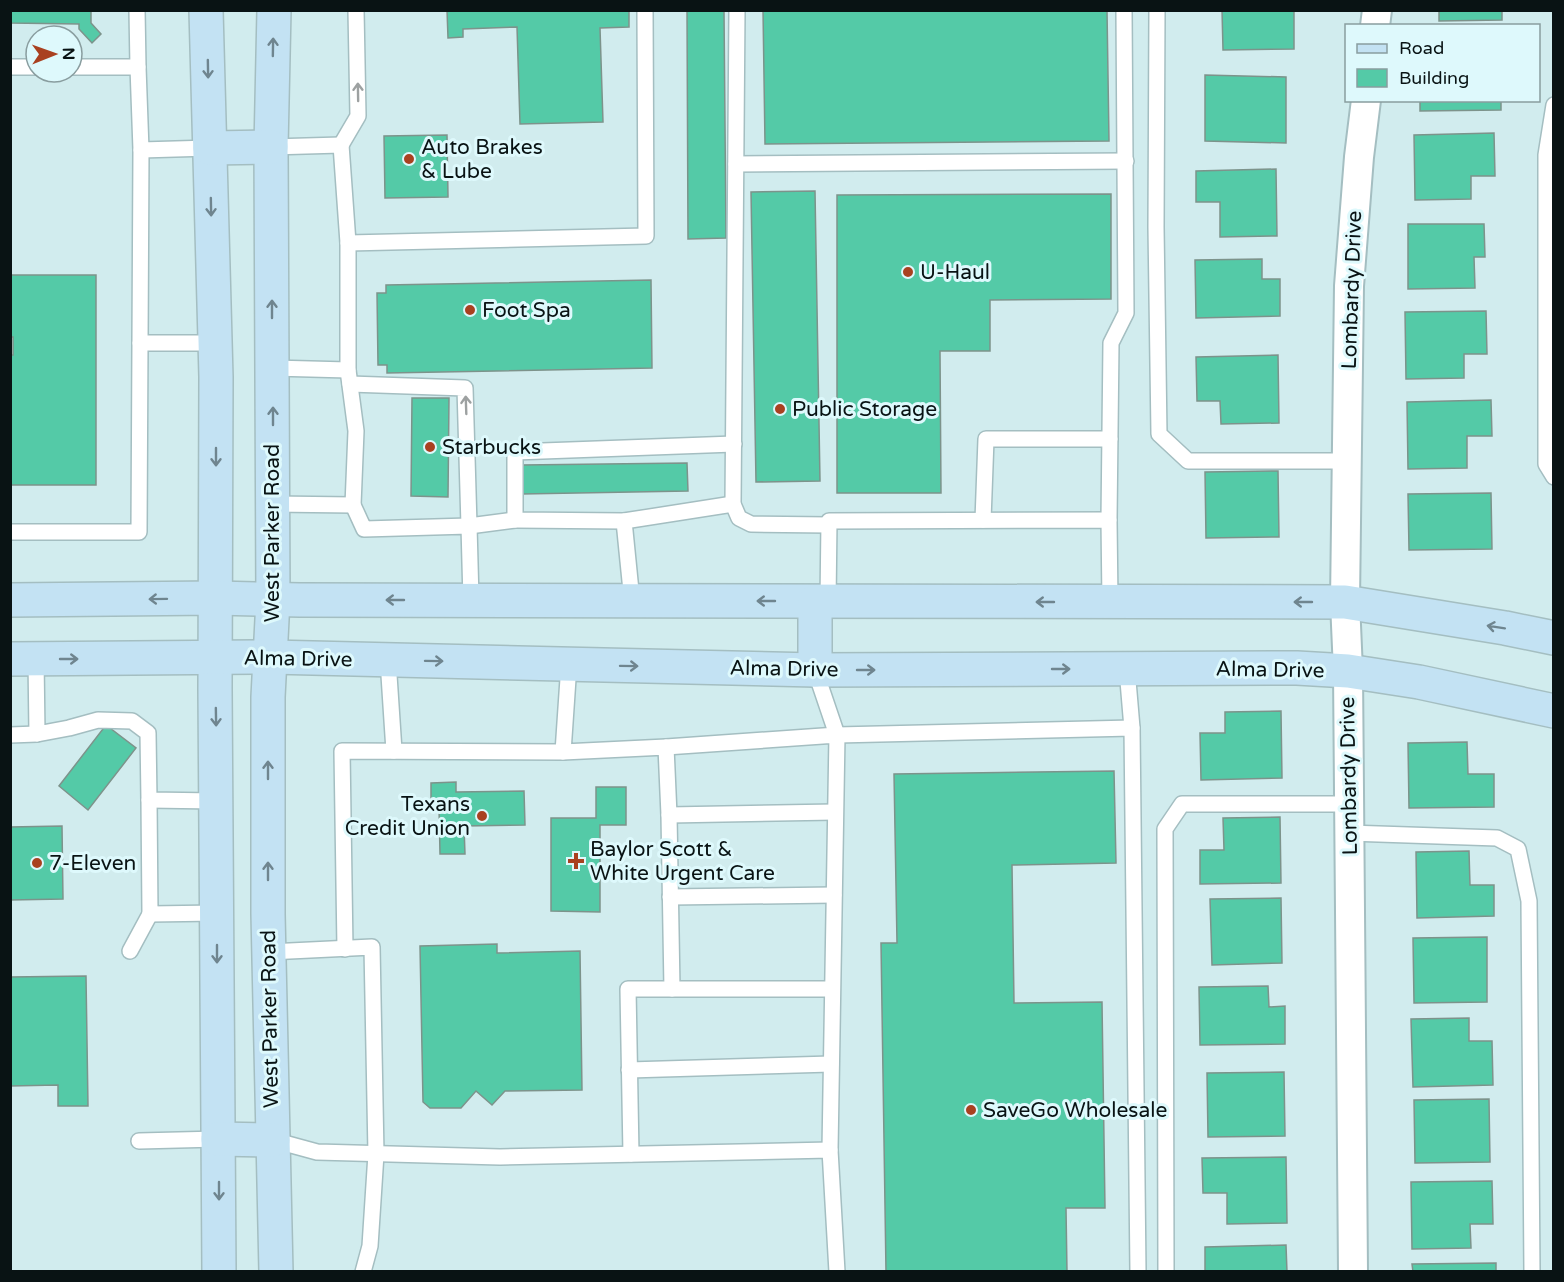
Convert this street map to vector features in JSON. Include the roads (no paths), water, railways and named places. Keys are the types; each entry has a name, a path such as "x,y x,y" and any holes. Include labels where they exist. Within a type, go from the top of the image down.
{"main road":[{"path":"206,10 215,343 219,1272"},
{"name":"West Parker Road","path":"274,10 273,600 268,720 269,952 276,1272"},
{"path":"210,148 272,147"},
{"path":"10,600 216,598 1345,603 1554,638"},
{"path":"815,670 822,602"},
{"name":"Alma Drive","path":"23,659 271,657 815,670 1297,668 1348,671 1419,682 1554,711"},
{"path":"218,1139 273,1140"}],"street":[{"name":"Lombardy Drive","path":"1353,1272 1348,671 1345,603 1349,286 1366,102"}],"lane":[{"path":"10,532 139,532 141,150 137,10"},
{"path":"356,10 358,116 341,145 348,243 349,377 356,431 353,505 364,529 469,526 515,520 624,520 733,504"},
{"path":"348,243 646,236 645,10"},
{"path":"737,10 733,504 739,518 751,524 829,525"},
{"path":"1110,602 1111,343 1126,312 1124,10"},
{"path":"1157,10 1156,227 1159,434 1188,461 1347,461"},
{"path":"84,67 138,67"},
{"path":"1554,105 1546,155 1546,464 1554,477"},
{"path":"272,147 341,145"},
{"path":"141,150 210,148"},
{"path":"736,164 1126,161"},
{"path":"140,344 215,343"},
{"path":"273,368 465,388 471,600"},
{"path":"983,520 986,438 1110,440"},
{"path":"515,520 515,452 734,444"},
{"path":"273,504 353,505"},
{"path":"624,520 632,601"},
{"path":"822,602 829,521 1109,520"},
{"path":"23,659 37,734"},
{"path":"388,660 394,751"},
{"path":"563,752 569,664"},
{"path":"1127,669 1132,728 1138,1272"},
{"path":"815,670 837,735 830,1150 837,1272"},
{"path":"10,735 37,734 98,720 132,721 148,733 150,914 130,951"},
{"path":"345,949 342,751 563,752 837,735 1132,728"},
{"path":"666,747 672,989"},
{"path":"149,800 216,801"},
{"path":"1166,1272 1165,829 1182,804 1348,804"},
{"path":"669,815 836,812"},
{"path":"1349,833 1497,838 1518,849 1529,901 1532,1272"},
{"path":"670,897 834,895"},
{"path":"150,914 217,913"},
{"path":"269,952 372,947 376,1154 370,1246 363,1272"},
{"path":"631,1154 628,989 832,989"},
{"path":"629,1070 831,1064"},
{"path":"139,1140 218,1139"},
{"path":"273,1140 317,1152 500,1157 830,1150"}],"place":[{"name":"Auto Brakes & Lube","path":"409,159"},
{"name":"U-Haul","path":"908,272"},
{"name":"Foot Spa","path":"470,310"},
{"name":"Public Storage","path":"780,409"},
{"name":"Starbucks","path":"430,447"},
{"name":"Texans Credit Union","path":"482,816"},
{"name":"Baylor Scott & White Urgent Care","path":"576,861"},
{"name":"7-Eleven","path":"37,863"},
{"name":"SaveGo Wholesale","path":"971,1110"}]}
